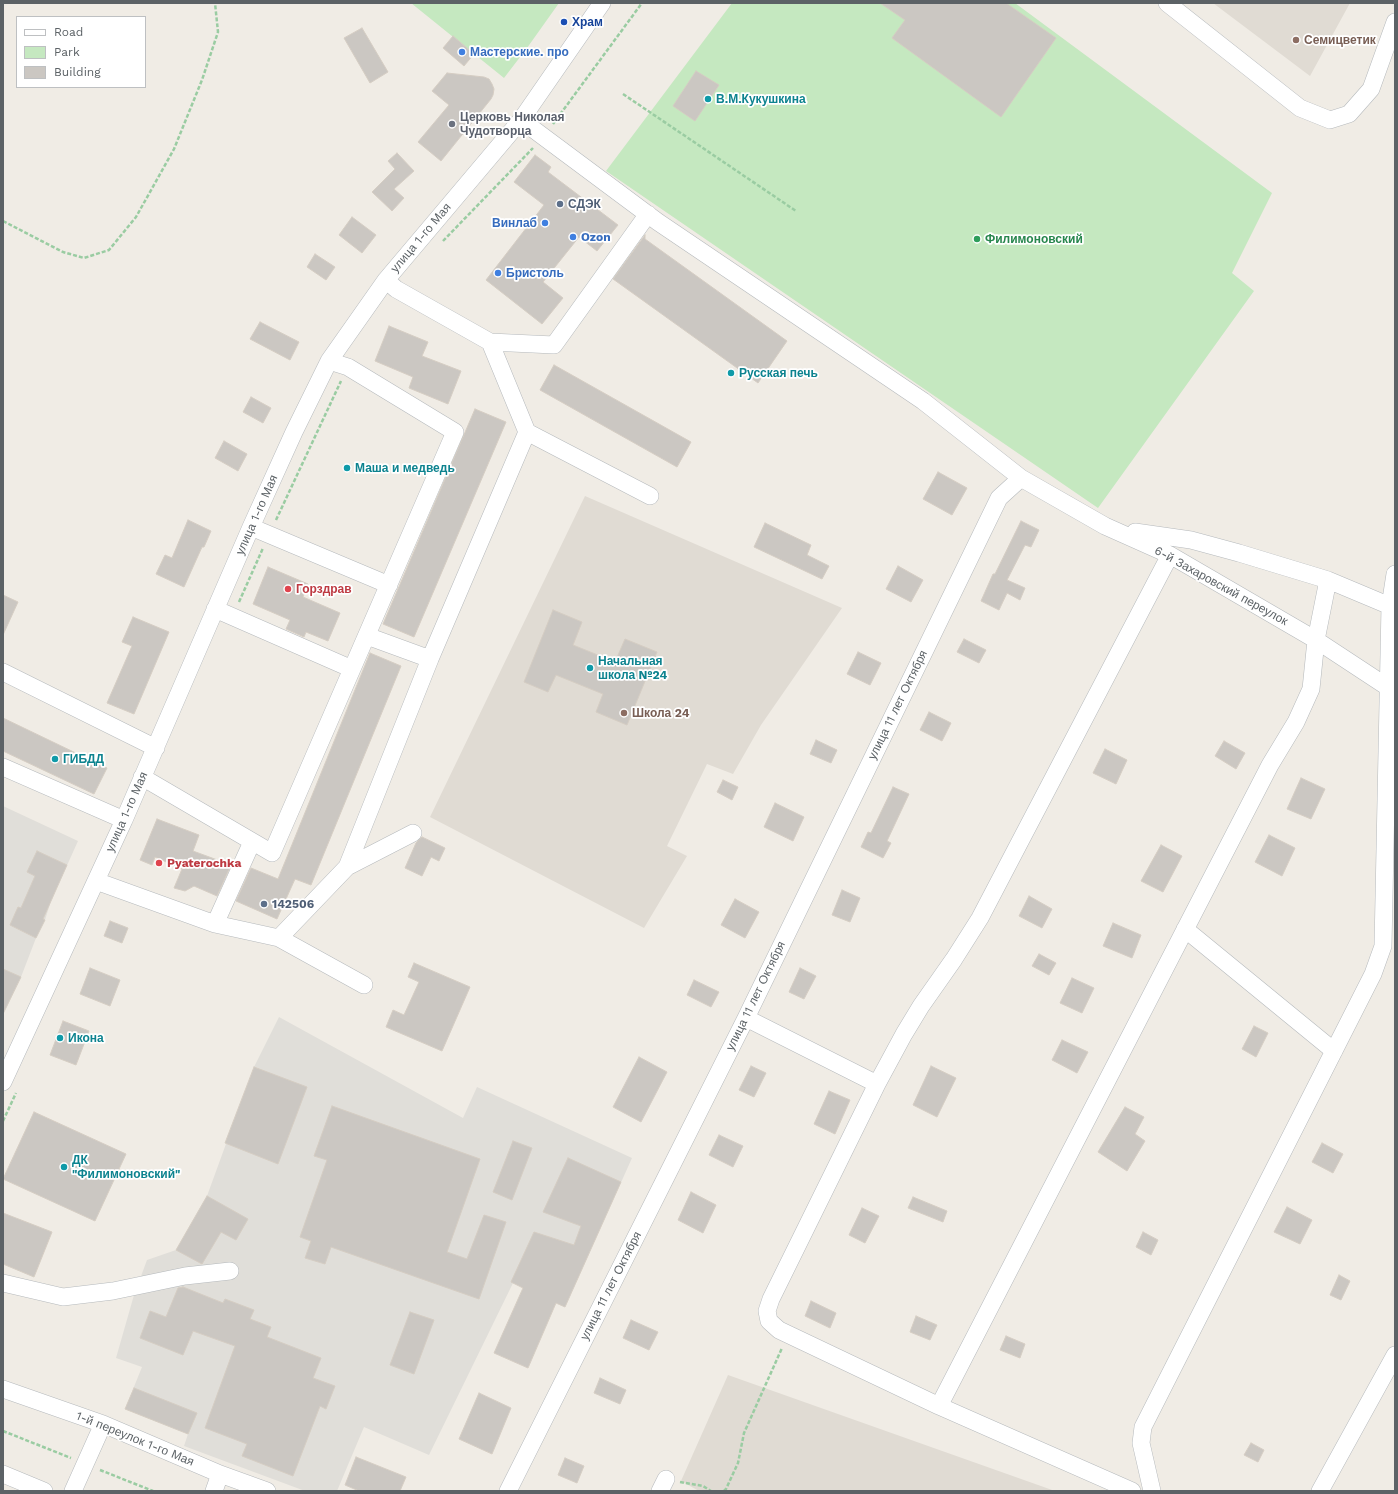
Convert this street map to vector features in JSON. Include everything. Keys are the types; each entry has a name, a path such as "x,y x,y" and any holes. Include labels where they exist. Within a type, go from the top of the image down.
{"street":[{"name":"улица 1-го Мая","path":"3,1082 124,820 251,527 294,432 329,361 386,280 521,120 602,3"},
{"path":"1167,3 1300,108 1330,120 1349,114 1371,89 1395,22"},
{"name":"6-й Захаровский переулок","path":"521,120 648,214 923,401 1021,478 1105,526 1170,555 1316,640 1392,689"},
{"path":"386,280 396,289 490,342 554,345 648,214"},
{"path":"490,342 527,432 650,496"},
{"path":"142,777 272,853 455,432 348,367 329,361"},
{"path":"347,867 430,660 527,432"},
{"name":"улица 11 лет Октября","path":"508,1491 746,1018 999,498 1021,478"},
{"path":"1105,526 1154,536 1191,540 1328,580 1390,606"},
{"path":"251,527 389,585"},
{"path":"1132,1491 939,1406 779,1330 769,1321 767,1311 771,1299 877,1084 921,1006 954,959 980,918 1170,555"},
{"path":"1152,1491 1141,1443 1144,1427 1334,1051 1372,974 1383,946 1392,689 1390,606 1395,574"},
{"path":"939,1406 1270,765 1299,716 1311,689 1316,640 1328,580"},
{"path":"215,609 352,669"},
{"path":"367,636 430,660"},
{"path":"3,672 156,748"},
{"path":"3,767 124,820"},
{"path":"279,938 347,867 414,833"},
{"path":"215,924 252,842"},
{"path":"96,881 215,924 279,938 364,985"},
{"path":"1185,929 1334,1051"},
{"path":"746,1018 877,1084"},
{"path":"3,1283 63,1297 113,1291 185,1276 230,1271"},
{"path":"1320,1491 1395,1355"},
{"name":"1-й переулок 1-го Мая","path":"3,1389 103,1424 220,1474 267,1491"},
{"path":"73,1491 103,1424"},
{"path":"3,1474 44,1491"},
{"path":"214,1491 220,1474"}],"path":[{"path":"3,221 63,252 84,258 109,250 136,217 174,149 202,80 218,32 215,3"},
{"path":"623,94 796,211"},
{"path":"724,1491 738,1462 744,1433 783,1348 769,1321"},
{"path":"663,1485 703,1486 711,1491"}],"shaded area":[{"name":"Семицветик","path":"1213,3 1350,3 1310,76"},
{"name":"Школа 24","path":"585,496 842,608 761,725 733,774 707,764 667,846 687,856 644,928 430,817"},
{"path":"3,806 78,841 51,901 45,920 36,938 21,977 3,1012"},
{"path":"279,1017 463,1118 477,1087 632,1158 565,1307 513,1283 429,1455 364,1427 337,1491 305,1491 184,1446 188,1434 125,1409 142,1367 116,1358 134,1295 147,1260 176,1250 207,1196 254,1067"},
{"path":"728,1375 1055,1491 699,1491 681,1481"}],"green space":[{"path":"411,3 559,3 504,78"},
{"name":"Филимоновский","path":"732,3 1015,3 1272,193 1232,273 1254,291 1098,508 606,171"}],"building":[{"path":"880,3 1006,3 1056,38 1001,117 892,38 905,20"},
{"path":"362,28 388,72 370,83 344,38"},
{"path":"453,36 474,54 464,66 443,48"},
{"path":"696,71 719,85 695,121 673,106"},
{"name":"Церковь Николая Чудотворца","path":"447,73 484,77 489,79 494,89 491,99 441,161 418,142 449,105 432,91"},
{"path":"397,153 414,171 394,189 404,198 392,211 372,192 395,169 388,161"},
{"path":"535,155 551,167 548,172 618,225 597,251 579,237 543,282 563,298 542,324 486,280 544,205 514,182"},
{"path":"352,217 376,235 362,253 339,235"},
{"path":"645,235 645,239 787,341 758,383 613,279"},
{"path":"315,254 335,267 326,280 307,267"},
{"path":"260,322 299,342 290,360 250,339"},
{"path":"389,326 428,342 422,356 461,371 448,404 409,388 413,377 375,361"},
{"path":"554,365 691,442 677,467 540,390"},
{"path":"251,397 271,408 263,423 243,412"},
{"path":"475,409 506,422 414,637 383,624"},
{"path":"224,441 247,454 238,471 215,458"},
{"path":"938,472 967,488 952,515 923,499"},
{"path":"188,520 211,531 184,587 156,574 165,555 172,558"},
{"path":"1021,521 1039,530 1031,547 1025,545 1007,580 1025,588 1020,600 1007,593 999,610 981,601 993,574 995,574"},
{"path":"765,523 811,545 807,555 829,566 822,579 754,547"},
{"path":"898,566 923,580 911,602 886,589"},
{"path":"268,567 308,584 303,597 340,613 328,641 306,632 304,637 286,629 290,620 253,604"},
{"path":"3,595 18,602 3,635"},
{"name":"Начальная школа №24","path":"553,610 582,622 573,645 615,662 625,639 657,652 627,725 596,712 603,694 556,675 548,692 524,682"},
{"path":"133,617 169,632 134,714 107,703 132,646 122,642"},
{"path":"964,639 986,650 979,663 957,652"},
{"path":"858,652 881,663 870,685 847,674"},
{"path":"370,653 401,666 311,885 295,879 277,919 236,901 251,868 278,879"},
{"path":"929,712 951,723 942,741 920,730"},
{"name":"ГИБДД","path":"3,718 107,768 94,794 3,751"},
{"path":"816,740 837,750 831,763 810,754"},
{"path":"1224,741 1245,753 1236,769 1215,756"},
{"path":"1105,749 1127,760 1116,784 1093,773"},
{"path":"1301,778 1325,789 1311,819 1287,809"},
{"path":"723,780 738,787 732,800 717,792"},
{"path":"893,787 909,794 887,841 891,843 883,858 861,847 868,832 871,833"},
{"path":"775,803 804,817 793,841 764,827"},
{"path":"157,819 199,835 193,851 231,865 217,896 194,886 185,891 174,888 182,869 155,857 152,865 140,860"},
{"path":"1269,835 1295,848 1282,876 1255,862"},
{"path":"422,837 445,848 439,861 431,857 422,876 405,868 416,843"},
{"path":"1161,845 1182,856 1163,892 1141,881"},
{"path":"37,851 67,865 43,919 45,920 36,938 10,925 18,907 21,908 35,876 27,872"},
{"path":"842,890 860,898 850,922 832,915"},
{"path":"1029,896 1052,909 1042,928 1019,916"},
{"path":"735,899 759,912 745,938 721,925"},
{"path":"110,921 128,928 122,943 104,936"},
{"path":"1113,923 1141,935 1132,958 1103,946"},
{"path":"1039,954 1056,963 1049,975 1032,966"},
{"path":"414,963 470,987 442,1051 386,1027 393,1010 404,1015 419,982 408,977"},
{"path":"90,968 120,980 110,1006 80,994"},
{"path":"800,968 816,976 804,999 789,992"},
{"path":"3,969 21,977 3,1014"},
{"path":"1072,978 1094,988 1082,1013 1060,1003"},
{"path":"694,980 719,992 711,1007 687,995"},
{"path":"63,1021 89,1031 76,1065 50,1055"},
{"path":"1254,1026 1268,1033 1256,1057 1242,1049"},
{"path":"1062,1040 1088,1052 1077,1073 1052,1060"},
{"path":"639,1057 667,1072 641,1122 613,1107"},
{"path":"751,1066 766,1073 754,1097 739,1090"},
{"path":"931,1066 956,1078 937,1117 913,1105"},
{"path":"254,1067 307,1087 278,1164 225,1143"},
{"path":"829,1091 850,1100 835,1134 814,1124"},
{"path":"332,1106 480,1159 447,1252 467,1259 484,1215 506,1222 479,1299 331,1247 325,1264 305,1258 311,1241 300,1237 327,1160 314,1156"},
{"path":"1125,1107 1144,1117 1135,1134 1145,1141 1127,1171 1098,1152"},
{"name":"ДК \"Филимоновский\"","path":"34,1112 126,1154 95,1221 3,1179"},
{"path":"719,1135 743,1146 733,1167 709,1155"},
{"path":"513,1141 532,1148 512,1200 493,1192"},
{"path":"1322,1143 1343,1154 1333,1173 1312,1162"},
{"path":"568,1158 621,1182 565,1307 556,1303 528,1368 494,1353 523,1288 511,1282 534,1232 574,1245 581,1226 543,1212"},
{"path":"691,1192 716,1205 703,1233 678,1220"},
{"path":"207,1196 248,1219 236,1240 221,1232 202,1264 176,1250"},
{"path":"913,1197 947,1211 943,1222 908,1208"},
{"path":"1287,1207 1312,1220 1300,1244 1274,1232"},
{"path":"862,1208 879,1216 865,1243 849,1235"},
{"path":"3,1213 52,1232 34,1277 3,1264"},
{"path":"1143,1232 1158,1240 1151,1255 1136,1247"},
{"path":"1339,1275 1350,1281 1341,1300 1330,1295"},
{"path":"183,1287 223,1303 225,1299 254,1310 250,1319 271,1327 267,1337 321,1358 313,1378 335,1386 326,1409 320,1406 293,1476 242,1456 247,1444 205,1428 235,1346 193,1331 183,1355 140,1338 150,1311 166,1317 178,1288"},
{"path":"811,1301 836,1313 830,1328 805,1316"},
{"path":"410,1312 434,1320 414,1374 390,1365"},
{"path":"916,1316 937,1325 930,1340 910,1332"},
{"path":"631,1320 658,1332 649,1350 623,1338"},
{"path":"1006,1336 1025,1344 1020,1358 1000,1350"},
{"path":"600,1378 626,1390 620,1404 594,1393"},
{"path":"134,1388 197,1413 188,1434 125,1409"},
{"path":"479,1393 511,1408 492,1454 459,1439"},
{"path":"1251,1443 1264,1450 1258,1462 1244,1455"},
{"path":"356,1457 406,1477 400,1491 359,1491 345,1485"},
{"path":"565,1458 584,1466 577,1483 558,1475"}],"place":[{"name":"Храм","path":"564,22"},
{"name":"Семицветик","path":"1296,40"},
{"name":"Мастерские. про","path":"462,52"},
{"name":"В.М.Кукушкина","path":"708,99"},
{"name":"Церковь Николая Чудотворца","path":"452,124"},
{"name":"СДЭК","path":"560,204"},
{"name":"Винлаб","path":"545,223"},
{"name":"Ozon","path":"573,237"},
{"name":"Филимоновский","path":"977,239"},
{"name":"Бристоль","path":"498,273"},
{"name":"Русская печь","path":"731,373"},
{"name":"Маша и медведь","path":"347,468"},
{"name":"Горздрав","path":"288,589"},
{"name":"Начальная школа №24","path":"590,668"},
{"name":"Школа 24","path":"624,713"},
{"name":"ГИБДД","path":"55,759"},
{"name":"Pyaterochka","path":"159,863"},
{"name":"142506","path":"264,904"},
{"name":"Икона","path":"60,1038"},
{"name":"ДК \"Филимоновский\"","path":"64,1167"}]}
